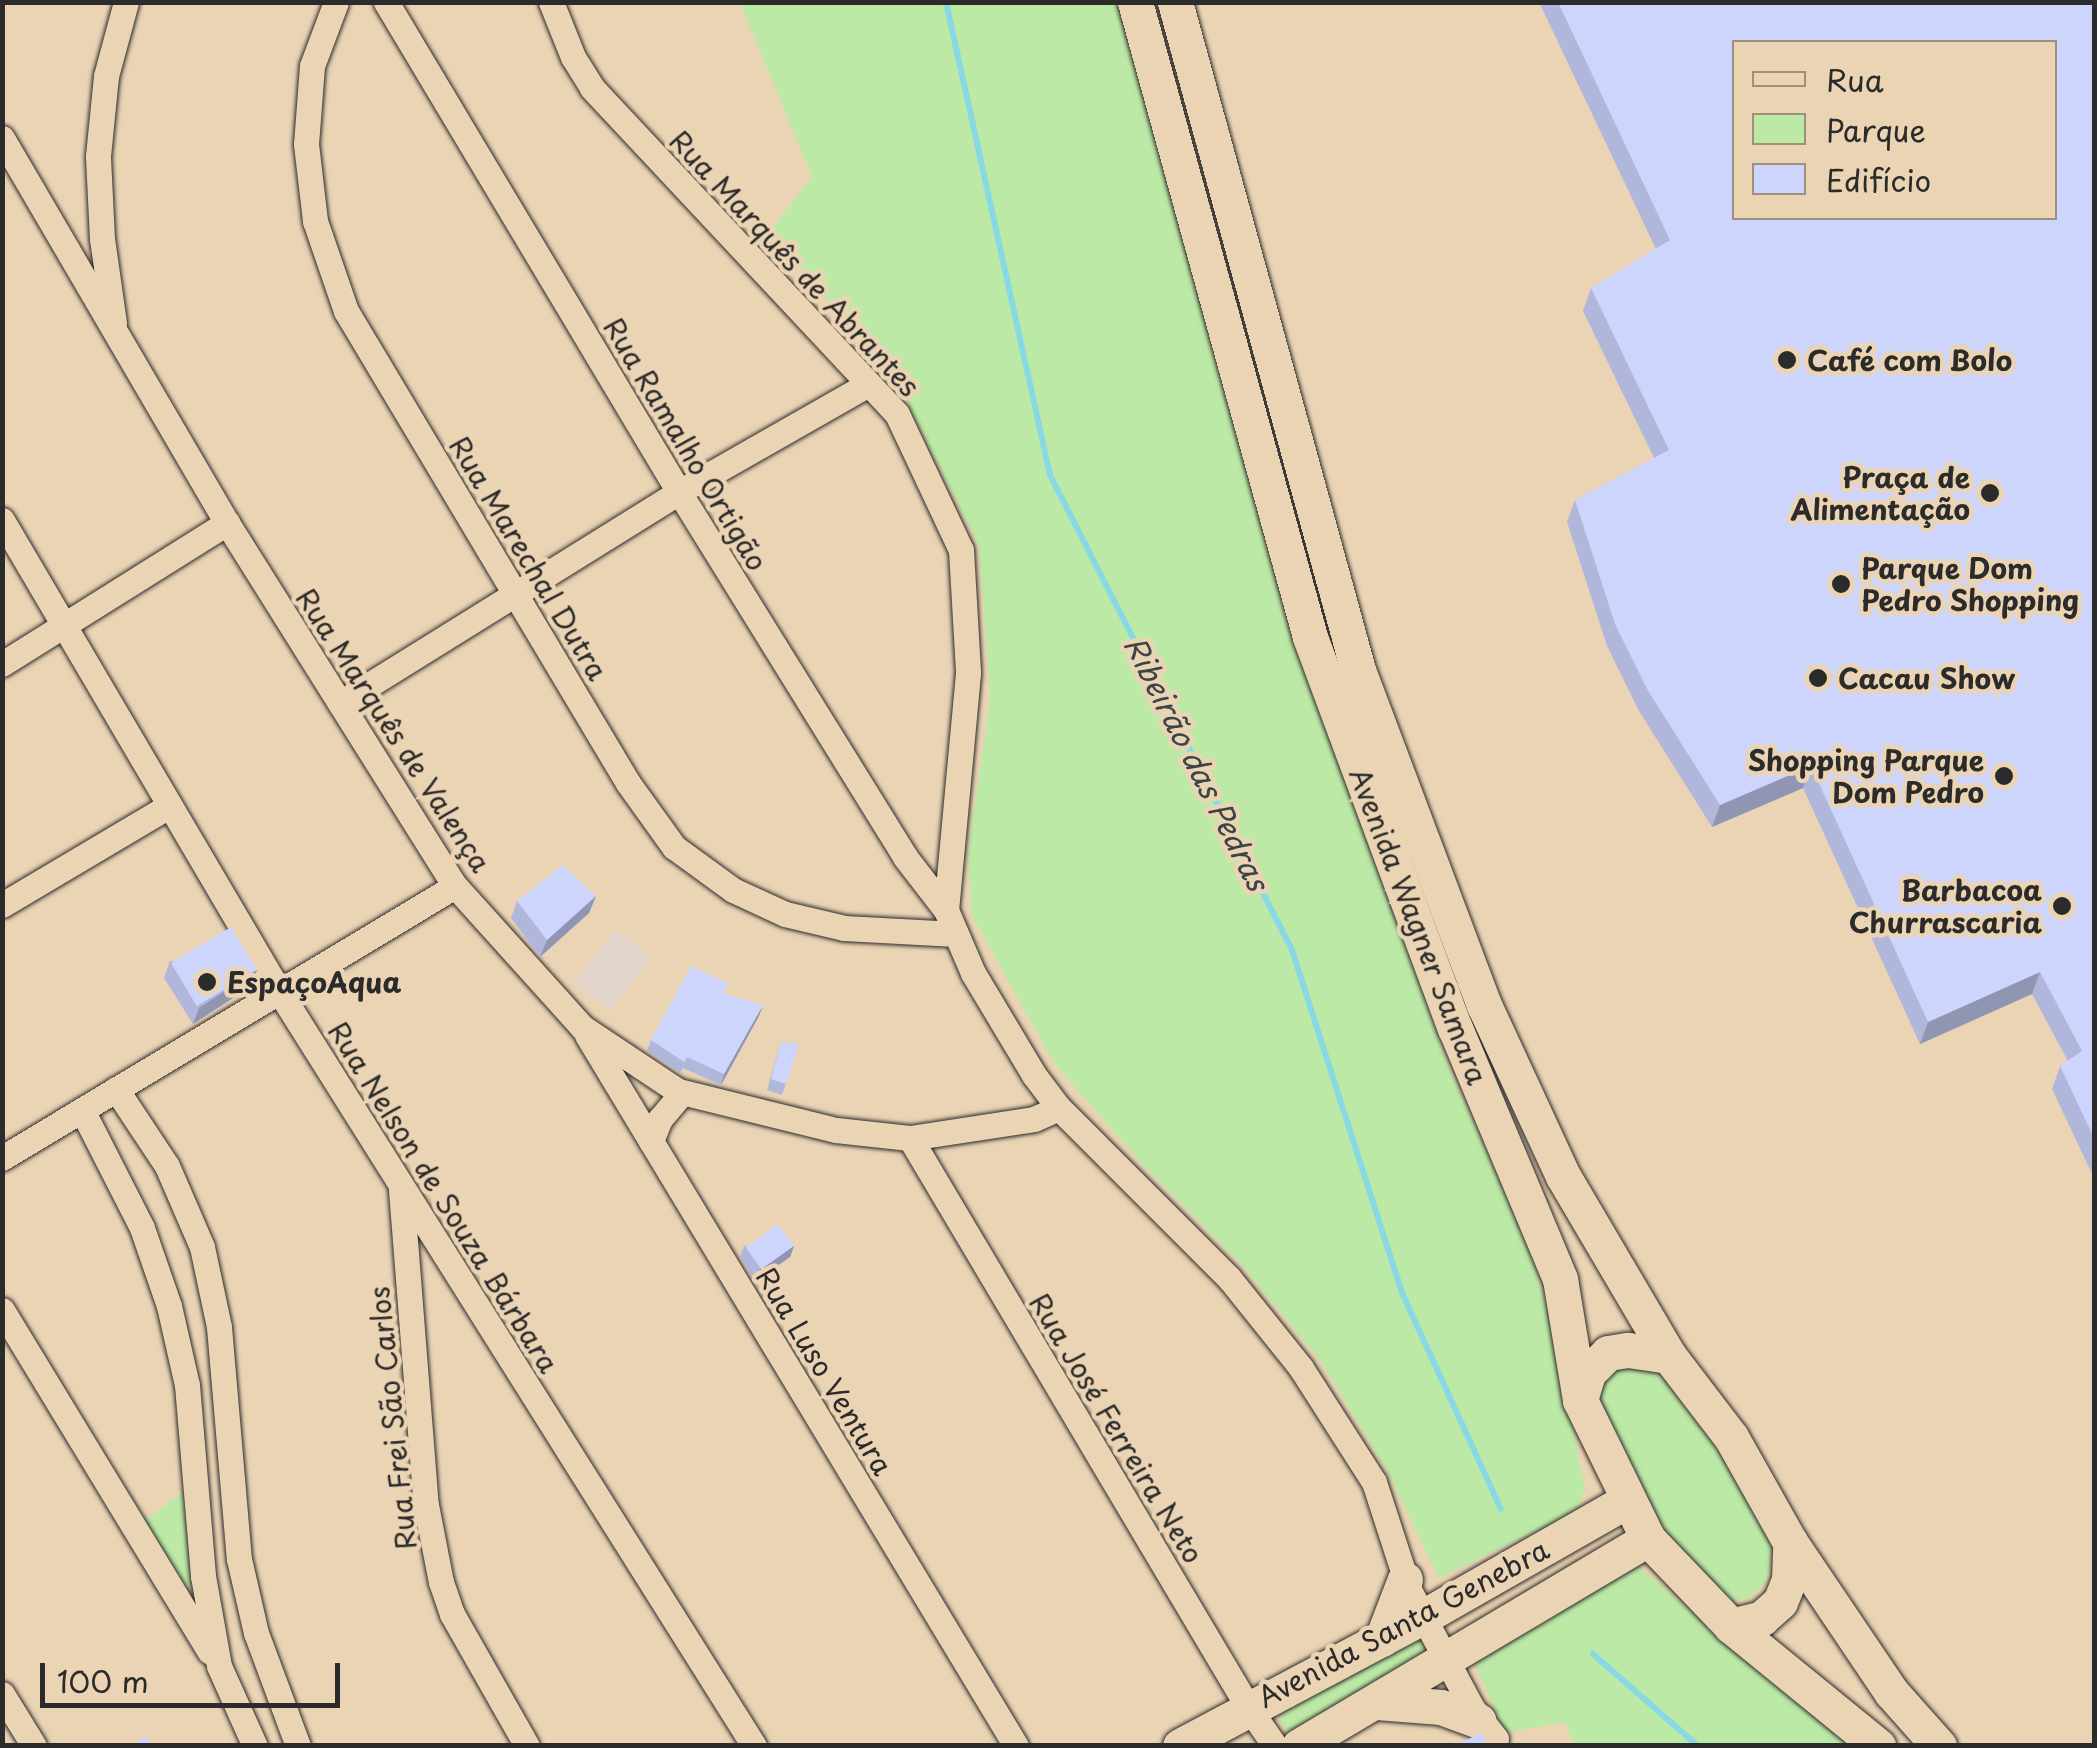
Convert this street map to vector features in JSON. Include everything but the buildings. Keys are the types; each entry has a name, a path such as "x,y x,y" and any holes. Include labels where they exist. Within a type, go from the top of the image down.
{"main road":[{"name":"Avenida Wagner Samara","path":"1135,2 1310,637 1455,1028 1560,1280 1580,1400 1626,1501 1648,1539 1731,1626 1878,1746"},
{"name":"Avenida Wagner Samara","path":"1176,2 1358,670 1484,1005 1563,1176 1669,1356 1731,1437 1790,1542 1892,1693 1939,1746"},
{"path":"1580,1400 1588,1373 1608,1353 1628,1350 1669,1356"},
{"name":"Avenida Santa Genebra","path":"1180,1746 1382,1640 1626,1501"},
{"name":"Avenida Santa Genebra","path":"1299,1746 1648,1539"},
{"path":"1731,1626 1762,1618 1780,1602 1790,1580 1790,1542"},
{"path":"1382,1640 1404,1572"},
{"path":"1376,1702 1441,1706 1491,1735"}],"street":[{"name":"Rua Marechal Dutra","path":"336,2 312,66 306,144 315,221 346,311 628,783 674,847 734,890 785,914 844,928 951,922"},
{"name":"Rua Ramalho Ortigão","path":"386,2 679,492 905,858 951,922"},
{"name":"Rua Marquês de Abrantes","path":"551,2 573,57 592,88 897,414 961,550 968,674 951,922 972,973 1034,1076 1060,1108 1229,1278 1301,1368 1374,1482 1404,1572 1454,1656 1491,1735"},
{"name":"Rua Marquês de Valença","path":"125,9 106,76 98,156 102,239 116,338 455,886 582,1027 682,1093 836,1130 910,1138 1034,1119 1060,1108"},
{"path":"2,138 116,338"},
{"path":"340,703 679,492 868,384"},
{"name":"Rua Nelson de Souza Bárbara","path":"2,520 167,807 280,992 754,1746"},
{"path":"2,664 227,523"},
{"path":"2,905 167,807"},
{"path":"2,1158 455,886"},
{"name":"Rua Luso Ventura","path":"582,1027 1016,1746"},
{"path":"116,1090 167,1166 202,1247 219,1327 230,1482 240,1559 256,1633 298,1746"},
{"path":"651,1141 660,1119 682,1093"},
{"path":"82,1110 142,1228 169,1306 187,1385 202,1565 219,1666"},
{"name":"Rua José Ferreira Neto","path":"910,1138 1248,1707 1275,1746"},
{"name":"Rua Frei São Carlos","path":"400,1183 426,1506 441,1582 452,1614 527,1746"},
{"path":"2,1310 219,1666 254,1746"},
{"path":"194,1484 204,1475 216,1474 230,1482"},
{"path":"202,1565 227,1566 240,1559"},
{"path":"2,1694 34,1746"}],"shaded area":[{"path":"615,929 652,957 611,1011 574,983"}],"green space":[{"path":"740,3 1124,3 1295,630 1449,1068 1528,1242 1558,1349 1585,1488 1577,1511 1439,1578 1388,1472 1322,1363 1244,1267 1143,1165 1054,1063 971,914 968,853 990,697 979,545 897,382 770,231 812,177"},
{"path":"1618,1370 1670,1373 1774,1532 1768,1579 1750,1597 1720,1605 1662,1530 1594,1410 1601,1387"},
{"path":"185,1491 196,1581 182,1589 141,1523"},
{"path":"1634,1563 1858,1745 1574,1745 1565,1722 1505,1733 1474,1662"},
{"path":"1417,1629 1427,1643 1423,1652 1300,1739 1287,1731 1280,1721 1283,1710"}],"waterway":[{"name":"Ribeirão das Pedras","path":"946,2 1050,475 1292,950 1403,1295 1501,1509"},
{"name":"Ribeirão das Pedras","path":"1593,1654 1698,1746"}],"place":[{"name":"Café com Bolo","path":"1787,360"},
{"name":"Praça de Alimentação","path":"1990,493"},
{"name":"Parque Dom Pedro Shopping","path":"1841,584"},
{"name":"Cacau Show","path":"1818,678"},
{"name":"Shopping Parque Dom Pedro","path":"2004,776"},
{"name":"Barbacoa Churrascaria","path":"2062,906"},
{"name":"EspaçoAqua","path":"207,982"}]}
